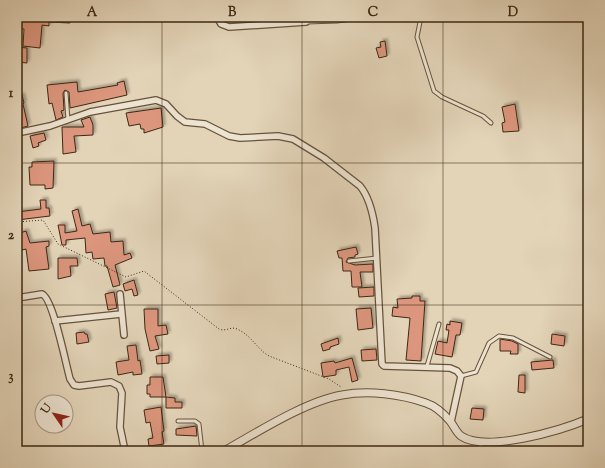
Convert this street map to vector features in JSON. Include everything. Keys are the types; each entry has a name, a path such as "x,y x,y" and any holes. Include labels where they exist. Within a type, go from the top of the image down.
{"street":[{"path":"217,17 221,24 230,27 306,22"},
{"path":"17,133 44,128 101,110 156,100 163,102 185,122 205,124 229,136 240,138 278,136 300,142 324,158 363,189 374,217 378,258 382,364 384,366 427,366 453,369 461,376 451,422"},
{"path":"17,298 38,294 45,295 55,321 72,383 79,386 111,382 119,386 121,389 120,427 125,451"},
{"path":"120,294 124,335"},
{"path":"55,321 121,314"},
{"path":"224,451 302,409 327,399 348,394 375,393 410,398 433,406 451,422 457,432 464,437 484,441 536,436 588,419"}],"lane":[{"path":"306,22 337,21 366,17"},
{"path":"421,17 417,37 434,91 442,97 483,116 491,123"},
{"path":"66,93 68,120"},
{"path":"349,260 378,258"},
{"path":"427,366 439,324"},
{"path":"461,376 476,372 489,344 499,336 513,338 550,357"},
{"path":"178,421 195,421 199,424 202,451"},
{"path":"477,451 484,441"}],"path":[{"path":"17,222 43,220 59,245 126,277 144,271 219,329 226,331 234,328 237,329 254,340 264,354 334,381 348,394"}],"building":[{"path":"17,17 70,17 70,23 49,22 49,26 42,25 40,48 23,46 24,29 17,28"},
{"path":"385,41 387,56 379,58 376,48 381,47 380,42"},
{"path":"17,47 27,48 27,63 17,62"},
{"path":"124,81 127,95 70,108 69,92 65,90 63,93 64,110 61,111 63,117 56,120 52,103 49,104 47,85 77,82 78,92 118,85 117,83"},
{"path":"22,95 28,126 17,129 17,97"},
{"path":"515,104 519,131 503,132 502,123 505,122 502,107"},
{"path":"161,108 163,127 144,133 144,129 141,129 140,124 129,126 126,113"},
{"path":"90,117 93,125 93,135 74,136 76,152 63,154 62,127 84,127 81,120"},
{"path":"44,133 46,140 38,143 39,146 33,148 30,136"},
{"path":"54,161 53,188 45,189 45,185 30,185 29,167 32,167 32,162"},
{"path":"40,200 46,200 46,208 49,208 50,216 17,220 17,212 41,209"},
{"path":"78,209 82,226 90,224 93,234 110,232 111,242 123,241 124,255 130,253 132,258 115,265 120,285 113,287 107,266 105,266 104,258 93,259 92,252 86,253 85,238 66,240 66,245 62,245 58,225 65,225 65,233 77,231 72,211"},
{"path":"26,231 30,243 49,241 49,246 46,247 49,269 29,271 26,249 22,250 21,246 17,247 17,234"},
{"path":"356,247 358,254 355,255 355,257 348,258 346,262 355,265 373,264 373,272 360,272 362,287 352,287 351,271 343,271 342,258 339,258 337,251"},
{"path":"58,258 77,258 78,266 70,266 71,276 58,279"},
{"path":"134,280 138,295 134,296 132,289 125,291 123,284"},
{"path":"374,287 374,296 359,297 358,288"},
{"path":"114,292 117,308 108,310 105,294"},
{"path":"412,296 420,296 420,301 425,301 421,361 406,360 410,318 392,316 393,307 398,308 397,299 412,298"},
{"path":"371,308 373,328 358,330 356,309"},
{"path":"144,309 158,309 158,326 166,325 168,334 155,336 159,349 150,351 145,329"},
{"path":"450,321 462,323 460,335 456,335 452,357 435,354 438,341 447,343 449,330 446,330 447,324 450,325"},
{"path":"84,332 87,334 89,342 77,344 76,333"},
{"path":"552,334 565,336 564,346 551,344"},
{"path":"338,338 339,344 323,351 321,344"},
{"path":"500,339 512,341 518,344 518,354 510,354 511,351 500,351"},
{"path":"136,345 138,361 140,360 142,374 133,375 133,372 118,375 116,362 129,360 127,346"},
{"path":"376,349 377,360 362,361 361,350"},
{"path":"169,355 169,363 157,364 156,356"},
{"path":"352,358 358,380 352,382 349,367 336,370 336,375 323,377 321,363 334,361 335,363"},
{"path":"553,360 554,368 532,370 531,362"},
{"path":"519,375 525,375 525,393 518,392"},
{"path":"150,377 163,377 166,397 150,397 150,394 147,394 147,385 150,385"},
{"path":"166,397 175,398 175,402 182,402 182,408 166,408"},
{"path":"161,407 164,444 149,446 148,439 153,438 150,422 146,423 144,410"},
{"path":"472,408 484,409 483,420 470,419"},
{"path":"196,426 197,436 176,435 176,429"}]}
